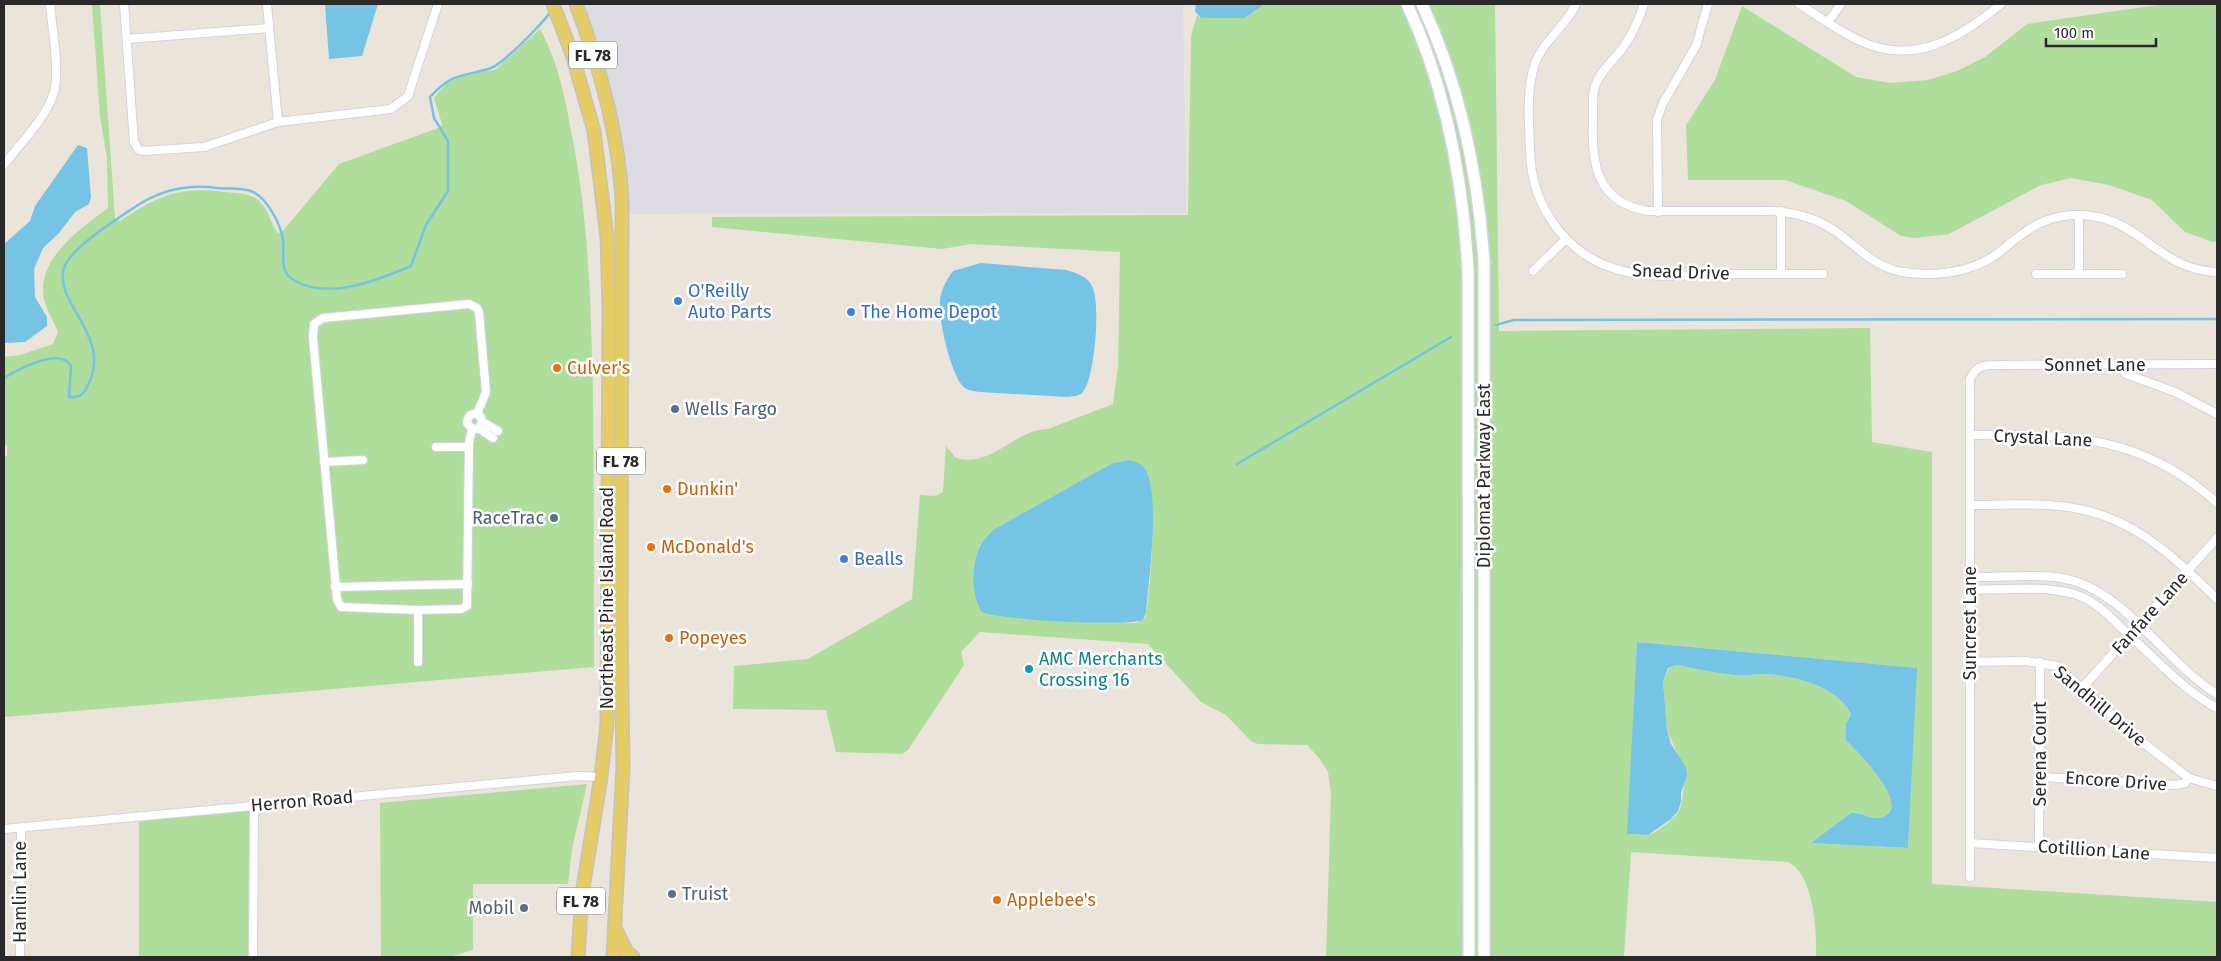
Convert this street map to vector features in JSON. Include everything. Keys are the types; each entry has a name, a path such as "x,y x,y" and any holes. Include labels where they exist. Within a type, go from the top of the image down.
{"main road":[{"name":"Northeast Pine Island Road","path":"552,4 560,19 582,86 594,131 608,255 607,724 601,777 582,894 578,957"},
{"name":"Northeast Pine Island Road","path":"576,4 595,60 610,115 620,176 623,234 621,360 623,767 613,957"},
{"name":"Diplomat Parkway East","path":"1407,4 1425,49 1446,112 1460,184 1466,230 1468,271 1469,957"},
{"name":"Diplomat Parkway East","path":"1422,4 1446,60 1468,136 1478,191 1484,254 1484,957"},
{"path":"608,255 612,293 613,352 621,360"},
{"path":"614,925 620,941 634,957"}],"street":[{"path":"4,165 44,113 54,91 55,78 50,4"},
{"path":"124,4 134,142 139,150 204,147 278,122 392,109 408,96 438,4"},
{"path":"267,4 278,122"},
{"name":"Snead Drive","path":"1576,4 1539,54 1532,73 1530,90 1530,158 1534,186 1544,211 1566,239 1598,261 1633,273 1823,274"},
{"path":"1644,4 1627,42 1603,73 1595,88 1593,156 1601,180 1616,199 1631,208 1658,212 1781,211 1806,217 1828,227 1862,254 1884,266 1903,272 1921,273 1949,273 1974,266 1997,254 2031,227 2061,217 2079,215 2117,222 2138,234 2161,253 2181,264 2198,270 2217,272"},
{"path":"1658,212 1656,120 1663,103 1696,46 1708,4"},
{"path":"1799,4 1866,43 1896,49 1920,48 1959,35 2001,4"},
{"path":"1828,22 1841,4"},
{"path":"126,39 269,28"},
{"path":"1781,211 1781,274"},
{"path":"2079,215 2079,274"},
{"path":"1533,272 1566,239"},
{"path":"2036,274 2122,274"},
{"path":"474,305 479,312 486,392 477,414 478,426 468,447 468,601 464,608 418,610 347,608 338,604 313,329 318,320 474,305"},
{"name":"Sonnet Lane","path":"1974,370 1982,366 2217,364"},
{"path":"2118,366 2126,374 2175,392 2217,414"},
{"name":"Suncrest Lane","path":"1970,877 1970,378 1974,370"},
{"path":"477,414 468,418 467,423 498,431"},
{"path":"478,426 493,438"},
{"name":"Crystal Lane","path":"1971,435 2067,436 2109,443 2136,452 2170,469 2217,504"},
{"path":"436,447 468,447"},
{"path":"324,462 363,460"},
{"path":"1971,505 2059,506 2098,513 2138,530 2217,599"},
{"name":"Fanfare Lane","path":"2083,687 2217,538"},
{"path":"1970,577 2051,577 2072,581 2104,594 2217,694"},
{"path":"335,587 468,584"},
{"path":"1970,590 2055,591 2075,595 2102,608 2130,636 2202,699 2217,708"},
{"path":"418,610 418,662"},
{"name":"Sandhill Drive","path":"1970,662 2040,662 2058,666 2137,738 2189,778"},
{"name":"Serena Court","path":"2039,846 2040,662"},
{"name":"Herron Road","path":"4,829 578,776 601,777"},
{"name":"Encore Drive","path":"2040,777 2176,785 2185,783 2189,778 2217,786"},
{"path":"253,957 254,806"},
{"name":"Hamlin Lane","path":"20,828 20,957"},
{"name":"Cotillion Lane","path":"1970,843 2217,858"}],"shaded area":[{"path":"582,4 1183,4 1186,213 629,214 625,176"}],"green space":[{"path":"92,4 100,4 115,219 120,221 146,205 170,195 195,190 209,190 248,195 255,198 266,210 278,233 282,232 339,164 441,127 442,124 434,98 446,84 463,74 495,70 540,29 557,69 564,98 578,172 586,235 593,394 594,667 4,717 4,457 7,455 7,447 4,443 4,357 20,355 53,344 58,332 44,299 43,284 47,271 53,258 62,246 85,225 108,208 107,158 100,116"},
{"path":"1265,4 1403,4 1429,71 1446,132 1456,191 1464,271 1465,957 1326,957 1331,794 1328,772 1320,759 1307,745 1258,744 1251,741 1226,715 1201,702 1148,644 980,632 961,652 964,665 908,750 902,754 836,752 826,710 733,709 734,666 808,659 912,599 920,495 935,496 943,492 946,446 956,458 969,460 980,458 992,454 1025,435 1048,429 1113,404 1118,366 1120,252 972,244 942,249 712,227 712,217 1188,215 1191,37 1197,15 1201,18 1244,18","holes":["1130,460 1145,468 1150,482 1152,499 1151,565 1145,618 1136,623 1068,621 974,576 980,544 1113,463"]},
{"path":"1412,4 1418,4 1443,61 1471,174 1480,262 1480,957 1473,957 1470,230"},
{"path":"1427,4 1495,4 1499,331 1870,328 1872,442 1932,452 1932,884 2217,902 2217,957 1816,957 1816,933 1809,891 1797,869 1788,862 1631,852 1624,957 1489,957 1489,292 1462,97 1445,43","holes":["1637,642 1916,668 1908,848 1811,843 1851,813 1881,818 1891,810 1891,801 1887,790 1870,766 1846,740 1846,724 1851,714 1845,704 1836,696 1814,684 1790,677 1766,674 1735,675 1677,665 1669,668 1663,681 1667,730 1687,776 1681,807 1669,822 1652,834 1628,834"]},
{"path":"2164,4 2217,4 2217,241 2213,242 2185,232 2152,200 2109,185 2071,178 2041,185 1949,234 1914,238 1901,236 1846,201 1785,180 1688,180 1686,125 1715,80 1742,6 1856,77 1890,83 1928,80 1957,71 1985,57 2027,24"},
{"path":"587,784 572,849 568,884 473,884 473,950 449,957 381,957 380,803"},
{"path":"257,808 253,957 139,957 139,821"}],"water":[{"path":"325,4 378,4 362,56 329,59"},
{"path":"1196,4 1265,4 1244,18 1201,18 1195,11"},
{"path":"78,145 87,148 91,197 89,204 75,212 59,233 43,248 34,269 35,297 47,317 47,326 25,342 4,343 4,244 30,221 35,206"},
{"path":"981,263 1066,270 1081,275 1090,283 1095,295 1095,341 1087,385 1082,393 1067,397 980,392 965,388 960,382 947,348 941,322 940,299 944,286 953,271"},
{"path":"1130,460 1137,462 1145,468 1150,483 1152,499 1151,560 1146,612 1143,620 1113,623 1062,622 1012,618 982,612 978,605 974,588 975,562 980,546 993,530 1113,463"},
{"path":"1637,642 1917,668 1908,848 1811,843 1851,813 1881,818 1891,810 1891,801 1887,790 1870,766 1846,740 1846,724 1851,714 1845,704 1836,696 1814,684 1790,677 1766,674 1735,675 1677,665 1668,668 1663,681 1667,730 1671,744 1686,767 1687,776 1681,793 1681,802 1678,811 1671,819 1648,835 1627,834"}],"waterway":[{"path":"4,378 28,365 58,358 66,360 71,366 69,397 76,397 83,393 94,367 93,351 88,336 67,294 63,281 64,268 68,260 85,242 108,225 147,200 176,189 186,187 243,189 257,194 268,205 282,234 283,263 286,273 295,281 309,286 323,289 354,286 411,266 426,225 448,191 448,141 434,118 430,97 445,83 458,76 497,65 523,42 551,11"},
{"path":"1496,325 1514,320 2217,319"},
{"path":"1237,464 1451,337"}],"place":[{"name":"O'Reilly Auto Parts","path":"678,301"},
{"name":"The Home Depot","path":"851,312"},
{"name":"Culver's","path":"557,368"},
{"name":"Wells Fargo","path":"675,409"},
{"name":"Dunkin'","path":"667,489"},
{"name":"RaceTrac","path":"554,518"},
{"name":"McDonald's","path":"651,547"},
{"name":"Bealls","path":"844,559"},
{"name":"Popeyes","path":"669,638"},
{"name":"AMC Merchants Crossing 16","path":"1029,669"},
{"name":"Truist","path":"672,894"},
{"name":"Applebee's","path":"997,900"},
{"name":"Mobil","path":"524,908"}]}
